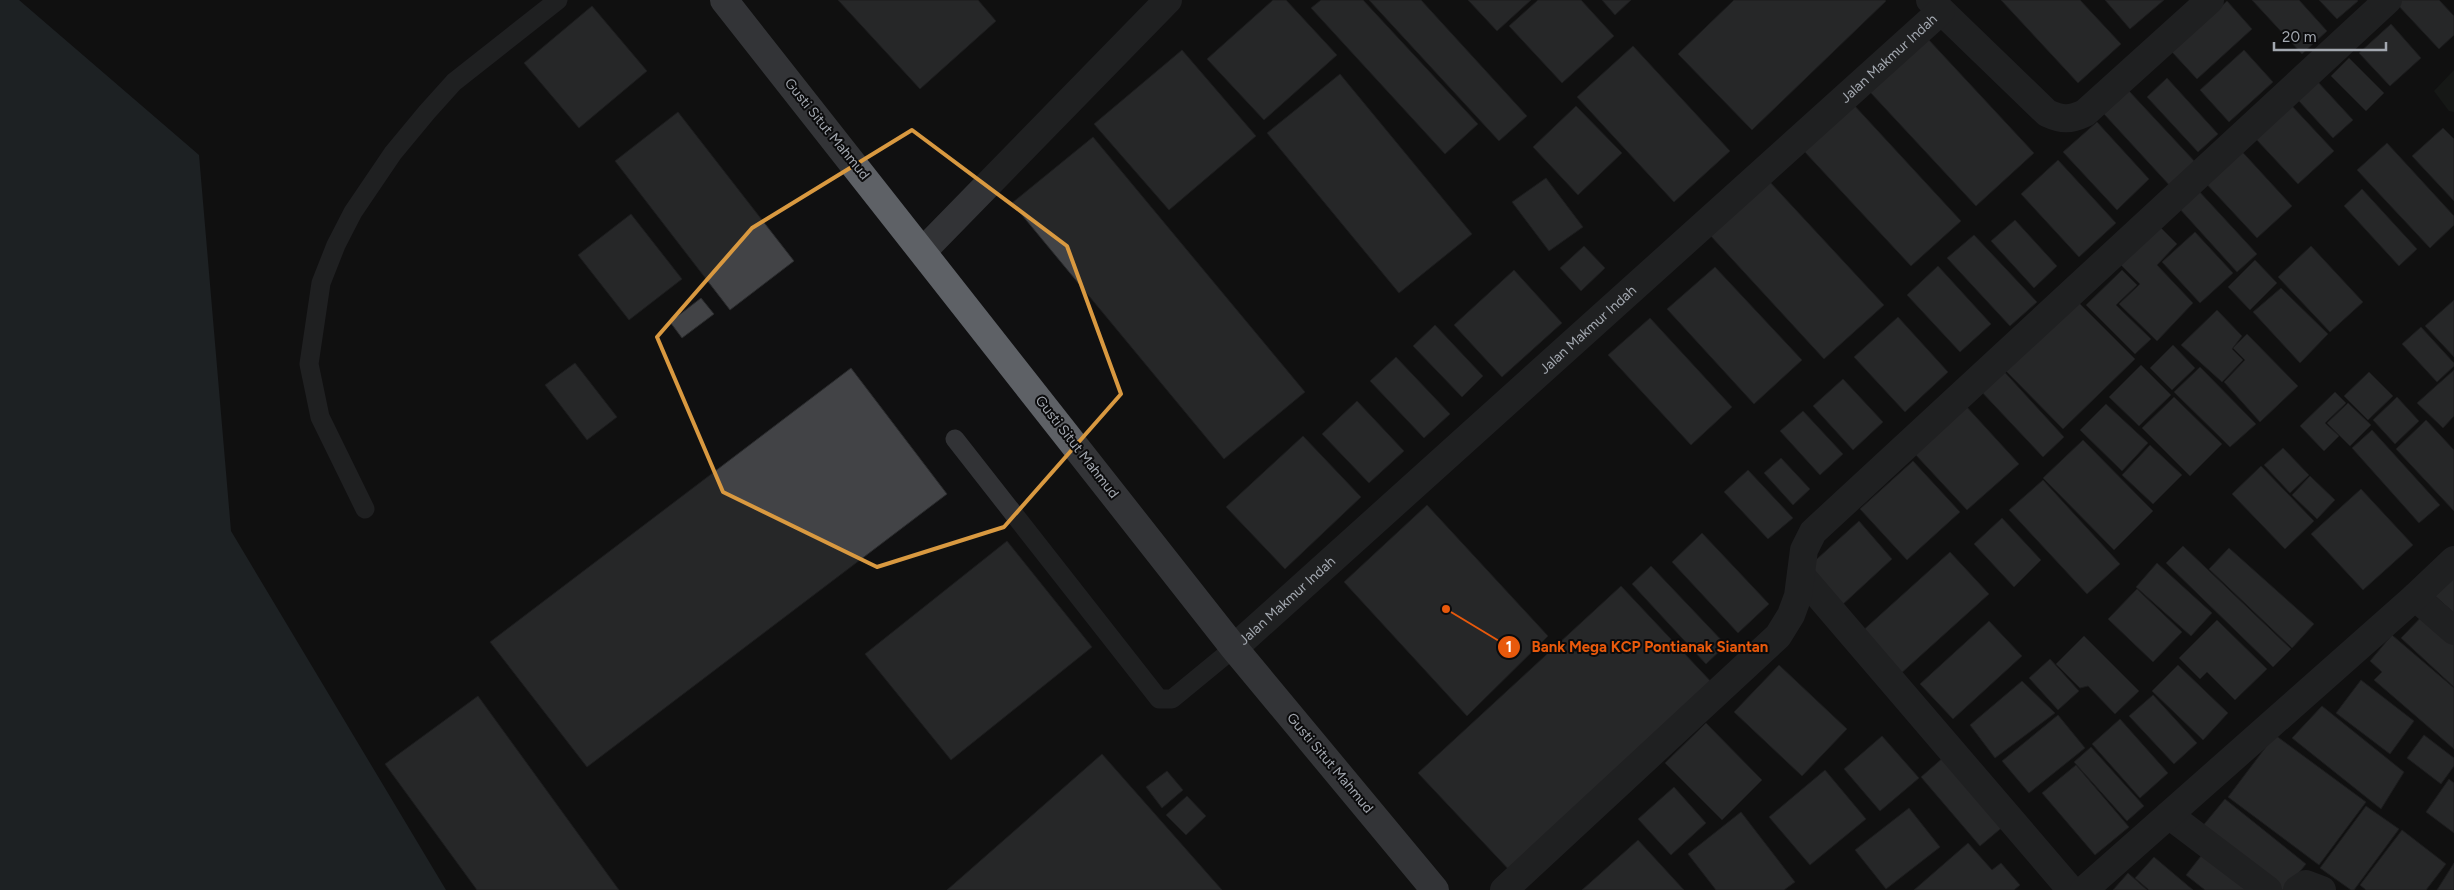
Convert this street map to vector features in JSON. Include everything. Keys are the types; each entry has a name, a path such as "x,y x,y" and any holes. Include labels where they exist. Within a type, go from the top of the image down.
{"highway":[{"name":"Gusti Situt Mahmud","path":"724,0 865,176 1234,648 1435,890"}],"street":[{"path":"918,244 1168,0"},
{"path":"1936,5 2047,113 2060,119 2074,119 2085,113 2210,0"},
{"path":"1504,890 1778,636 1791,616 1798,596 1804,550 1814,532 2388,0"},
{"name":"Jalan Makmur Indah","path":"1234,648 1936,5"},
{"path":"2084,890 2415,597 2454,560"},
{"path":"1800,575 2071,890"},
{"path":"2415,597 2454,631"},
{"path":"2169,815 2268,890"},
{"path":"2297,890 2306,884 2322,890"}],"lane":[{"path":"365,509 320,417 309,364 321,283 336,245 353,212 393,154 421,119 454,82 558,0"},
{"path":"955,439 1154,695 1165,700 1172,699 1234,648"}],"highlighted area":[{"path":"912,130 1067,246 1121,394 1004,527 877,567 723,492 657,337 752,228"}],"shaded area":[{"path":"0,0 19,0 199,155 231,531 446,890 0,890"},
{"path":"2454,70 2454,112 2449,111 2434,91"}],"building":[{"path":"838,0 978,0 996,21 920,89"},
{"path":"1273,0 1286,0 1337,55 1264,120 1207,59"},
{"path":"1321,0 1363,0 1478,124 1445,154 1311,8"},
{"path":"1369,0 1421,0 1527,116 1499,141"},
{"path":"1468,0 1531,0 1497,31"},
{"path":"1538,0 1581,0 1614,36 1562,83 1509,26"},
{"path":"1602,0 1631,0 1615,15"},
{"path":"1734,0 1886,1 1752,130 1678,54"},
{"path":"2001,0 2080,0 2121,44 2078,83"},
{"path":"2105,0 2164,0 2130,29"},
{"path":"2252,0 2299,0 2327,31 2302,54"},
{"path":"2319,0 2357,0 2358,1 2337,19"},
{"path":"2397,0 2439,0 2454,16 2454,35 2439,49 2395,2"},
{"path":"2227,1 2252,29 2197,79 2172,52"},
{"path":"592,6 647,71 579,128 524,63"},
{"path":"2391,24 2421,58 2390,86 2359,53"},
{"path":"1928,39 2034,153 1976,206 1870,92"},
{"path":"1633,46 1730,151 1674,202 1577,97"},
{"path":"1182,50 1256,136 1169,210 1094,124"},
{"path":"2244,50 2273,82 2229,122 2200,90"},
{"path":"2349,58 2384,93 2366,111 2331,76"},
{"path":"1340,74 1472,234 1399,293 1267,133"},
{"path":"2167,78 2218,134 2198,152 2147,97"},
{"path":"2317,81 2353,120 2333,138 2298,100"},
{"path":"2129,91 2197,164 2172,188 2104,114"},
{"path":"1853,104 1961,221 1911,266 1803,150"},
{"path":"2291,105 2334,151 2298,184 2255,138"},
{"path":"1576,106 1622,153 1578,195 1533,147"},
{"path":"678,112 794,261 730,310 615,161"},
{"path":"2097,122 2149,179 2117,210 2063,152"},
{"path":"2443,128 2454,139 2454,201 2412,156"},
{"path":"1093,137 1305,392 1224,459 1012,203"},
{"path":"2387,143 2454,216 2454,225 2430,248 2357,170"},
{"path":"2236,145 2292,206 2257,238 2201,178"},
{"path":"2058,160 2116,223 2079,257 2021,194"},
{"path":"1546,178 1583,227 1549,251 1512,202"},
{"path":"1769,181 1884,305 1824,359 1709,234"},
{"path":"2197,189 2257,254 2237,272 2178,207"},
{"path":"2362,189 2417,249 2399,266 2344,206"},
{"path":"631,214 682,279 629,320 578,255"},
{"path":"2015,220 2057,266 2034,288 1991,241"},
{"path":"2155,222 2177,244 2157,265 2193,303 2157,341 2119,304 2140,284 2117,261"},
{"path":"2195,232 2233,273 2200,303 2162,262"},
{"path":"1974,235 2037,302 2010,326 1947,258"},
{"path":"1584,246 1605,268 1581,291 1560,268"},
{"path":"2311,246 2363,302 2330,332 2278,277"},
{"path":"2255,260 2277,283 2250,310 2228,287"},
{"path":"1938,266 1991,324 1960,352 1907,295"},
{"path":"1715,267 1802,360 1754,404 1667,309"},
{"path":"1514,270 1562,323 1502,377 1454,325"},
{"path":"2122,270 2137,285 2116,305 2151,339 2135,354 2086,305"},
{"path":"2281,288 2328,334 2300,363 2253,312"},
{"path":"701,298 714,314 682,338 670,322"},
{"path":"2074,298 2135,359 2063,429 2003,368"},
{"path":"2454,300 2454,357 2425,326"},
{"path":"2217,310 2242,336 2232,349 2243,360 2222,382 2181,345"},
{"path":"1898,317 1948,372 1905,412 1854,357"},
{"path":"1650,318 1732,407 1691,445 1608,355"},
{"path":"1435,325 1483,376 1462,397 1413,346"},
{"path":"2421,327 2454,363 2454,366 2437,382 2402,344"},
{"path":"2247,334 2298,386 2260,422 2224,382 2245,360 2233,348"},
{"path":"2173,345 2195,368 2172,390 2150,368"},
{"path":"1396,357 1450,414 1424,438 1370,381"},
{"path":"575,363 617,417 587,440 545,385"},
{"path":"2141,365 2171,395 2139,426 2109,397"},
{"path":"2000,367 2064,437 2043,457 1978,388"},
{"path":"2200,367 2256,424 2230,447 2174,392"},
{"path":"851,368 947,494 587,767 490,642"},
{"path":"2454,370 2454,416 2443,428 2417,403"},
{"path":"2369,372 2393,396 2368,420 2344,396"},
{"path":"1843,379 1883,422 1853,450 1813,406"},
{"path":"2335,392 2346,403 2325,423 2339,436 2324,451 2300,426"},
{"path":"2174,397 2222,444 2190,476 2142,428"},
{"path":"2397,397 2419,421 2395,444 2373,420"},
{"path":"1357,401 1404,451 1369,483 1322,434"},
{"path":"2348,403 2371,425 2350,446 2327,423"},
{"path":"2106,404 2148,443 2122,471 2080,430"},
{"path":"1965,405 2019,464 1967,510 1914,453"},
{"path":"1803,411 1843,454 1820,475 1780,431"},
{"path":"2426,420 2454,450 2454,511 2396,449"},
{"path":"2372,430 2440,505 2419,523 2352,448"},
{"path":"1303,436 1361,497 1285,569 1226,507"},
{"path":"2083,440 2153,511 2114,550 2043,478"},
{"path":"2150,445 2182,475 2153,504 2122,475"},
{"path":"2283,448 2309,475 2290,493 2264,465"},
{"path":"1781,458 1810,489 1793,505 1764,473"},
{"path":"1913,461 1960,512 1907,560 1860,509"},
{"path":"2261,466 2314,521 2285,549 2232,494"},
{"path":"1748,470 1793,518 1768,539 1724,492"},
{"path":"2310,476 2335,500 2317,519 2292,495"},
{"path":"2043,480 2120,564 2087,594 2009,510"},
{"path":"2361,489 2413,545 2363,590 2311,534"},
{"path":"1427,505 1548,636 1467,716 1344,582"},
{"path":"2002,518 2041,560 2014,587 1974,544"},
{"path":"1859,521 1892,559 1841,606 1807,568"},
{"path":"1702,533 1769,604 1738,633 1672,562"},
{"path":"1007,541 1092,647 951,760 865,654"},
{"path":"2183,546 2291,649 2273,667 2166,563"},
{"path":"2229,548 2314,624 2292,648 2209,569"},
{"path":"1950,552 1989,594 1898,676 1859,634"},
{"path":"2157,563 2212,613 2191,636 2136,587"},
{"path":"1651,566 1726,645 1706,664 1632,584"},
{"path":"2454,575 2454,613 2435,596"},
{"path":"1621,586 1715,686 1512,873 1418,773"},
{"path":"2137,589 2182,632 2153,662 2108,619"},
{"path":"2429,609 2454,633 2454,687 2401,638"},
{"path":"2217,620 2267,669 2235,700 2207,672 2200,679 2179,658"},
{"path":"1989,621 2022,656 1953,719 1920,684"},
{"path":"2392,635 2454,688 2454,749 2374,680 2382,672 2370,661"},
{"path":"2084,636 2139,691 2115,714 2088,686 2080,688 2056,664"},
{"path":"2050,659 2079,691 2058,710 2029,678"},
{"path":"1779,665 1847,729 1802,776 1734,712"},
{"path":"2178,665 2228,713 2203,740 2152,691"},
{"path":"2361,680 2414,721 2390,754 2336,713"},
{"path":"2022,681 2055,713 1995,758 1970,725"},
{"path":"2153,695 2197,743 2174,764 2129,716"},
{"path":"478,696 619,890 477,890 385,764"},
{"path":"2322,706 2404,772 2381,809 2292,738"},
{"path":"2058,715 2085,748 2029,793 2002,761"},
{"path":"2120,719 2168,773 2140,798 2092,744"},
{"path":"1706,723 1762,780 1722,820 1665,763"},
{"path":"2275,735 2366,802 2319,865 2228,797"},
{"path":"2424,735 2454,758 2454,766 2441,784 2407,758"},
{"path":"1882,736 1919,778 1880,811 1844,769"},
{"path":"2091,747 2144,806 2127,821 2074,762"},
{"path":"1102,754 1222,890 947,890"},
{"path":"1945,756 2005,825 1980,846 1921,777"},
{"path":"2076,765 2129,827 2095,855 2042,793"},
{"path":"1825,770 1866,819 1810,865 1769,817"},
{"path":"1167,771 1183,790 1162,808 1146,787"},
{"path":"2449,779 2454,783 2454,833 2426,812"},
{"path":"1674,787 1706,823 1671,855 1638,819"},
{"path":"1187,796 1206,816 1186,835 1166,815"},
{"path":"2225,799 2306,864 2285,890 2280,890 2201,828"},
{"path":"2366,806 2399,829 2354,890 2351,890 2320,868"},
{"path":"1909,808 1940,847 1886,889 1855,850"},
{"path":"1741,812 1795,882 1784,890 1716,890 1688,854"},
{"path":"2402,830 2446,864 2426,890 2366,890 2360,885"},
{"path":"1638,840 1684,890 1582,890"},
{"path":"1968,843 1992,870 2001,863 2020,885 2014,890 1914,890"},
{"path":"2205,851 2253,890 2205,890 2186,875"},
{"path":"2154,857 2193,890 2149,890 2135,878"},
{"path":"2454,863 2454,890 2437,890"},
{"path":"2128,873 2147,890 2113,890"}],"place":[{"name":"Bank Mega KCP Pontianak Siantan","path":"1446,609"}]}
